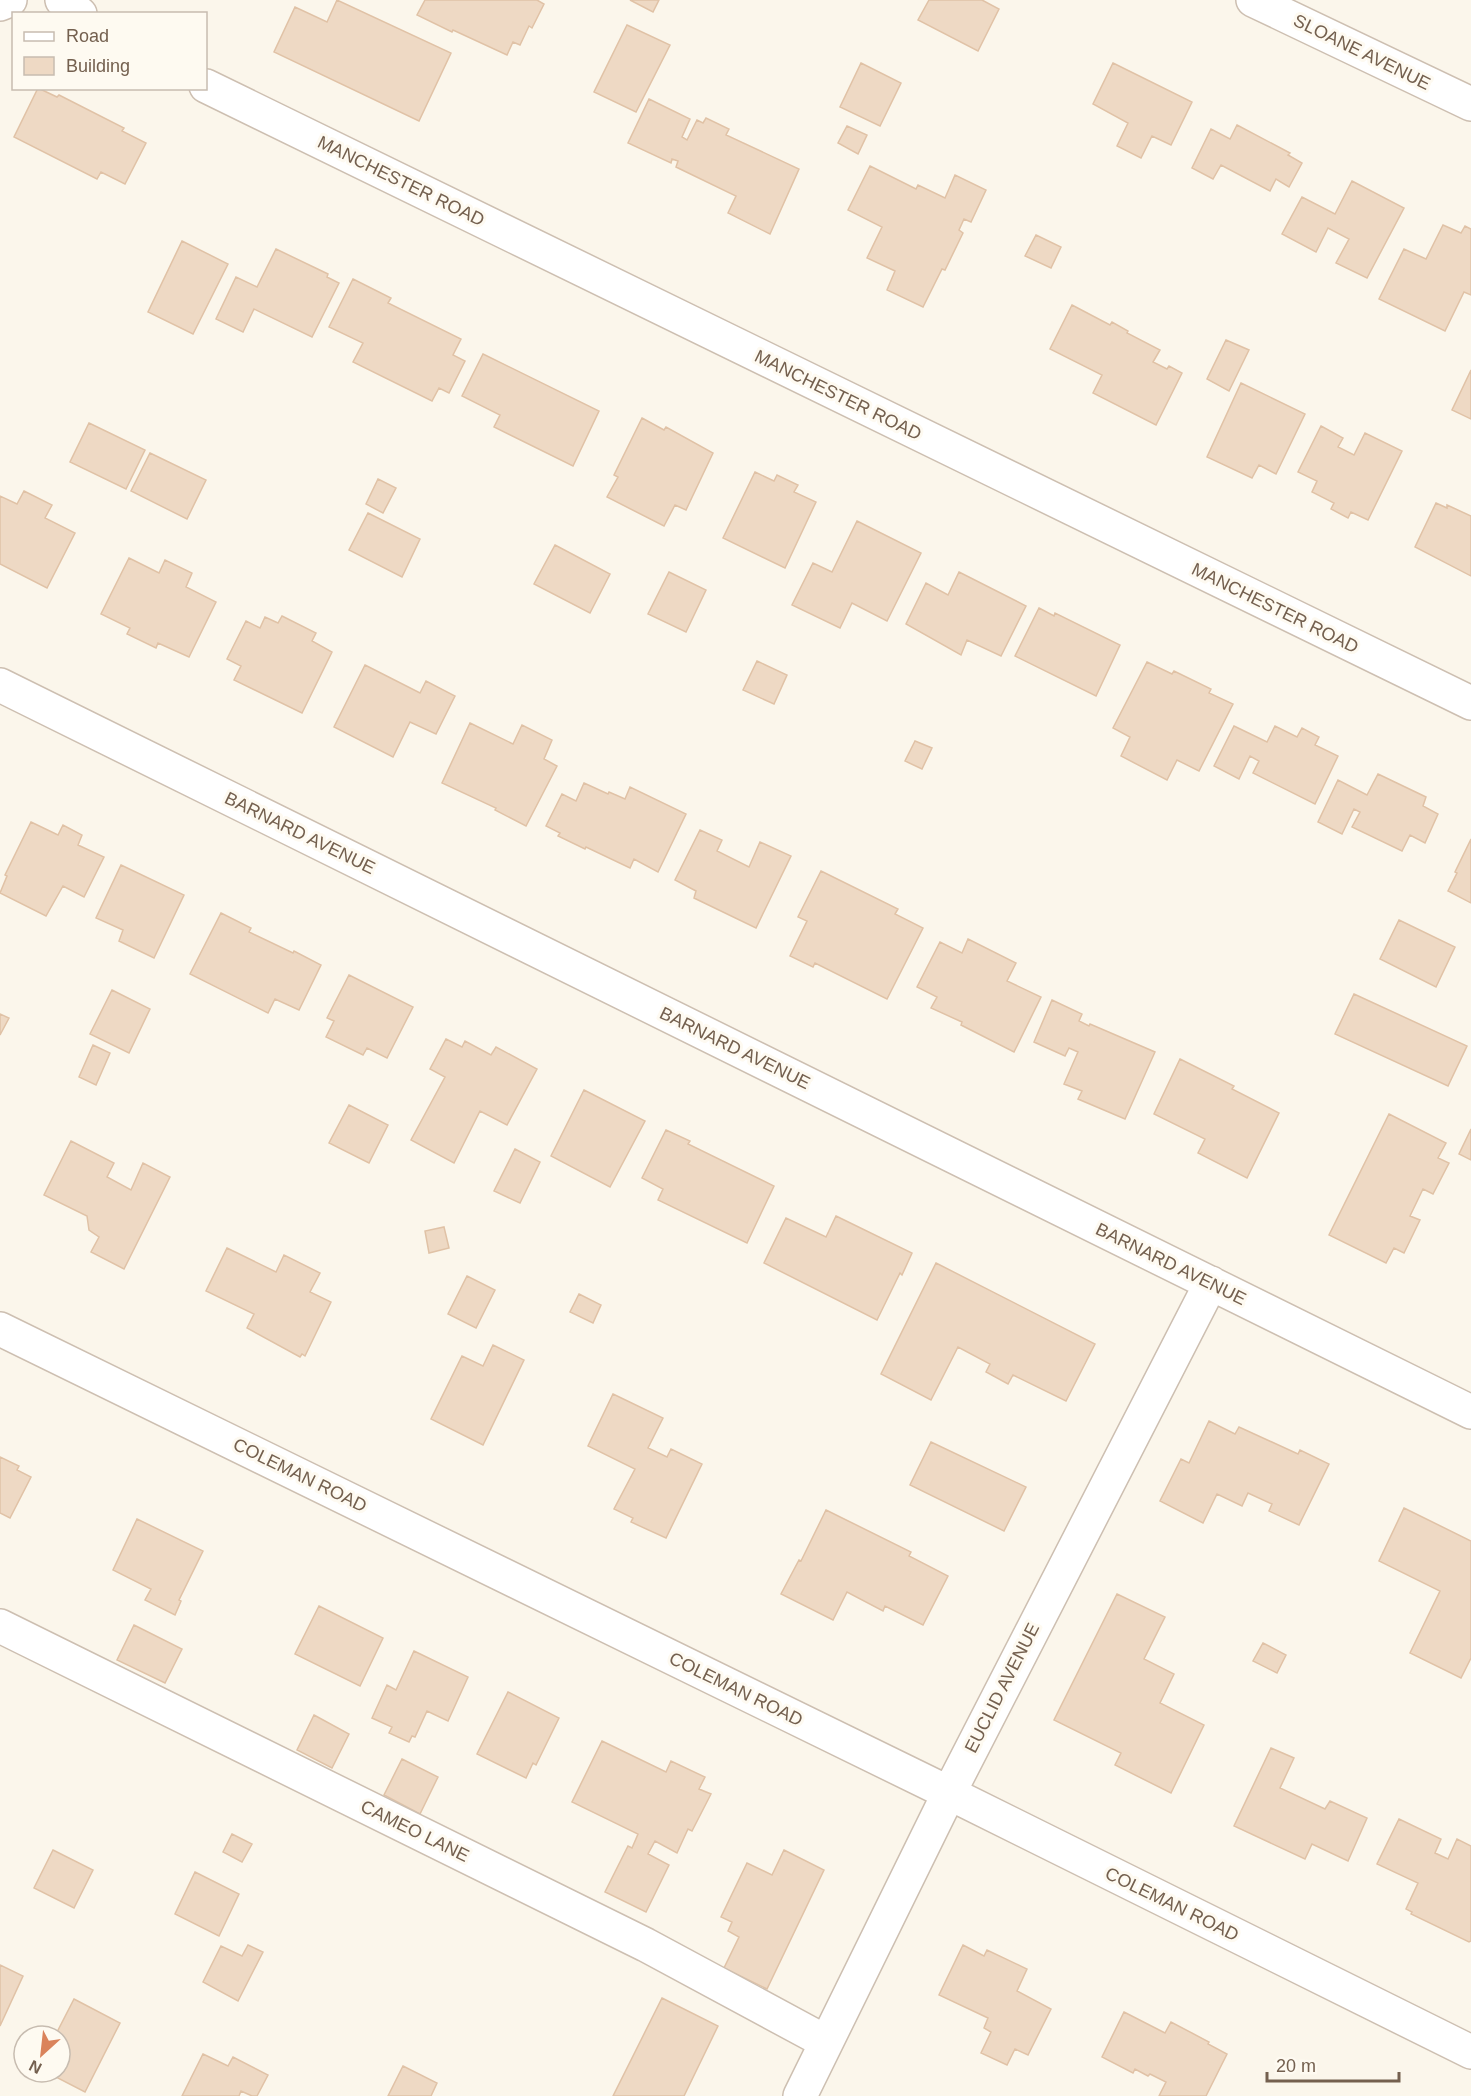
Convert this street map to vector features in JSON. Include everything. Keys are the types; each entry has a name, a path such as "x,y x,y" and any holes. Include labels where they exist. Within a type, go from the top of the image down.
{"street":[{"path":"0,4 10,0"},
{"path":"62,0 77,12"},
{"name":"SLOANE AVENUE","path":"1253,0 1471,104"},
{"name":"MANCHESTER ROAD","path":"207,86 1471,703"},
{"name":"BARNARD AVENUE","path":"0,685 1471,1412"},
{"name":"EUCLID AVENUE","path":"800,2096 949,1793 1211,1283"},
{"name":"COLEMAN ROAD","path":"0,1329 949,1793 1471,2052"},
{"name":"CAMEO LANE","path":"0,1626 646,1945 826,2042"}],"building":[{"path":"337,0 451,53 419,121 274,52 295,7 327,22"},
{"path":"425,0 537,0 544,4 532,28 529,26 520,45 513,42 507,55 417,15"},
{"path":"630,0 659,0 653,12"},
{"path":"929,0 982,0 999,9 978,51 918,20"},
{"path":"627,25 670,45 636,112 594,92"},
{"path":"861,63 901,83 880,126 840,107"},
{"path":"1113,63 1192,102 1171,145 1152,136 1141,158 1117,146 1128,123 1093,104"},
{"path":"37,90 42,90 57,97 59,95 124,128 122,131 146,143 125,184 101,172 97,179 14,137"},
{"path":"649,99 690,119 682,137 687,140 697,120 703,123 706,118 729,129 726,135 799,169 770,234 728,213 736,196 676,167 678,161 672,159 671,163 628,143"},
{"path":"1237,125 1290,153 1288,155 1302,163 1289,187 1276,179 1270,191 1221,165 1213,179 1192,168 1211,129 1230,139"},
{"path":"847,126 867,135 858,154 838,143"},
{"path":"870,166 916,189 918,185 945,198 955,175 986,190 971,222 964,219 959,230 963,233 923,307 887,290 895,271 867,258 882,227 848,210"},
{"path":"1352,181 1404,208 1367,278 1336,263 1349,239 1328,228 1316,252 1282,234 1302,197 1335,214"},
{"path":"1443,225 1461,233 1465,226 1471,229 1471,295 1464,292 1445,331 1379,299 1404,249 1426,259"},
{"path":"1036,235 1061,247 1051,268 1025,256"},
{"path":"182,241 228,264 193,334 148,312"},
{"path":"276,249 328,274 327,277 339,283 312,337 254,309 243,332 216,319 236,277 257,287"},
{"path":"353,279 391,298 388,303 461,339 453,355 465,361 449,393 439,388 432,401 353,362 363,343 329,327"},
{"path":"1072,305 1110,325 1112,322 1128,331 1127,333 1160,350 1153,362 1167,369 1169,366 1182,373 1156,425 1093,393 1102,375 1050,349"},
{"path":"1226,340 1249,350 1229,391 1207,379"},
{"path":"483,354 599,411 573,466 494,427 500,415 462,396"},
{"path":"1471,370 1471,419 1452,410"},
{"path":"1241,383 1305,414 1276,474 1259,465 1252,478 1207,457"},
{"path":"642,418 664,430 666,427 713,453 686,510 675,505 664,526 607,497 618,477 614,475"},
{"path":"89,423 145,450 126,489 70,462"},
{"path":"1321,426 1343,438 1338,447 1354,455 1365,433 1402,451 1368,520 1351,512 1348,518 1331,509 1334,503 1312,492 1317,481 1298,472"},
{"path":"150,453 206,480 187,519 131,491"},
{"path":"755,472 774,481 777,475 798,485 794,492 816,502 785,568 723,538"},
{"path":"378,479 396,488 383,513 366,504"},
{"path":"24,491 52,505 45,518 75,533 47,588 0,564 0,496 17,504"},
{"path":"1436,503 1447,508 1447,505 1471,516 1471,576 1415,547"},
{"path":"368,513 420,539 402,577 349,550"},
{"path":"857,521 921,553 887,621 852,603 840,628 792,605 813,563 832,572"},
{"path":"555,545 610,574 590,613 534,584"},
{"path":"129,558 159,573 165,560 192,573 186,587 216,602 189,657 158,643 156,648 127,634 130,628 101,614"},
{"path":"669,572 706,590 686,632 648,614"},
{"path":"959,572 1026,606 1001,656 967,640 961,655 906,624 926,583 948,595"},
{"path":"1039,608 1054,616 1055,613 1120,645 1096,696 1015,656"},
{"path":"282,616 316,633 312,641 332,652 302,713 234,680 241,666 227,659 246,621 260,628 265,617 278,623"},
{"path":"757,661 787,675 774,704 743,690"},
{"path":"1147,662 1172,674 1174,671 1211,689 1209,693 1233,704 1199,771 1177,760 1167,780 1121,756 1130,737 1113,728"},
{"path":"365,665 420,693 426,681 455,696 436,734 410,722 393,757 334,727"},
{"path":"470,723 513,744 522,725 552,740 544,759 557,766 526,826 495,810 496,808 442,783"},
{"path":"1234,726 1267,742 1275,726 1297,737 1302,728 1319,737 1315,745 1338,756 1315,804 1253,773 1259,761 1250,756 1239,779 1214,766"},
{"path":"915,741 932,748 922,769 905,761"},
{"path":"1378,774 1426,797 1423,806 1438,814 1425,843 1410,835 1402,851 1352,827 1360,812 1354,809 1342,834 1318,822 1338,780 1367,795"},
{"path":"584,783 625,799 630,787 686,814 658,872 634,859 630,868 558,836 560,833 546,826 562,794 576,801"},
{"path":"31,822 58,835 63,825 82,835 78,845 104,857 84,897 63,886 46,916 0,893 7,876 5,875"},
{"path":"700,830 722,840 717,851 749,867 760,842 791,856 756,928 694,898 696,891 675,880"},
{"path":"1471,839 1471,903 1448,891"},
{"path":"121,865 184,895 154,958 119,941 123,930 96,918"},
{"path":"821,871 898,909 895,914 923,928 887,999 815,963 813,967 790,956 807,921 798,917"},
{"path":"221,913 251,928 249,932 321,965 299,1010 275,999 268,1013 190,974"},
{"path":"1399,920 1455,947 1436,987 1380,959"},
{"path":"968,939 1016,963 1007,981 1041,997 1014,1052 961,1025 962,1022 931,1008 937,997 917,987 940,942 962,953"},
{"path":"349,975 413,1007 387,1058 367,1048 363,1055 326,1037 334,1021 327,1018"},
{"path":"112,990 150,1009 129,1053 90,1034"},
{"path":"1354,994 1467,1046 1448,1086 1335,1034"},
{"path":"1052,1000 1082,1014 1079,1021 1155,1052 1125,1119 1078,1099 1082,1091 1064,1084 1078,1052 1069,1048 1065,1056 1034,1042"},
{"path":"0,1014 9,1018 0,1035"},
{"path":"446,1039 462,1047 465,1041 491,1055 496,1047 537,1069 507,1125 480,1111 454,1163 411,1140 445,1077 430,1069"},
{"path":"93,1045 110,1053 96,1085 79,1077"},
{"path":"1180,1059 1234,1086 1232,1089 1279,1113 1247,1178 1198,1153 1205,1139 1154,1114"},
{"path":"584,1090 645,1121 610,1187 551,1156"},
{"path":"349,1105 388,1125 369,1163 329,1143"},
{"path":"1389,1114 1446,1143 1438,1158 1449,1163 1433,1194 1423,1189 1410,1216 1420,1220 1404,1253 1394,1248 1386,1263 1329,1235"},
{"path":"1471,1129 1471,1160 1459,1154"},
{"path":"666,1130 690,1141 688,1144 774,1186 747,1243 658,1200 663,1189 642,1178"},
{"path":"71,1141 114,1163 107,1177 131,1190 143,1163 170,1177 124,1269 91,1252 99,1237 89,1230 87,1216 44,1195"},
{"path":"515,1149 540,1162 520,1203 494,1191"},
{"path":"836,1216 912,1253 877,1320 764,1263 786,1218 826,1237"},
{"path":"444,1227 449,1248 429,1253 425,1231"},
{"path":"227,1248 276,1272 284,1255 320,1273 310,1292 331,1302 305,1356 302,1354 300,1357 247,1328 254,1314 206,1291"},
{"path":"936,1263 1095,1344 1066,1401 1013,1375 1008,1384 986,1372 990,1364 958,1347 931,1400 881,1374"},
{"path":"467,1276 495,1290 476,1328 448,1314"},
{"path":"579,1294 601,1305 593,1323 570,1312"},
{"path":"493,1345 524,1360 483,1445 431,1419 462,1356 483,1366"},
{"path":"613,1394 663,1418 648,1448 667,1457 671,1449 702,1464 666,1538 631,1522 633,1518 614,1509 635,1469 588,1446"},
{"path":"1209,1421 1235,1434 1239,1427 1298,1454 1300,1450 1329,1464 1299,1525 1269,1511 1272,1504 1248,1493 1242,1506 1217,1494 1203,1523 1160,1501 1181,1459 1189,1463"},
{"path":"931,1442 1026,1487 1004,1531 910,1485"},
{"path":"0,1457 19,1466 17,1470 31,1477 10,1518 0,1513"},
{"path":"1404,1508 1471,1541 1471,1658 1461,1678 1410,1653 1440,1591 1379,1561"},
{"path":"826,1510 911,1552 909,1556 948,1576 923,1625 885,1606 883,1611 847,1592 833,1620 781,1594 799,1560 801,1561"},
{"path":"137,1519 203,1551 179,1600 181,1601 175,1615 145,1600 151,1589 113,1570"},
{"path":"1117,1594 1165,1617 1144,1659 1174,1674 1160,1703 1204,1725 1171,1793 1115,1765 1121,1753 1054,1720"},
{"path":"319,1606 383,1638 360,1686 295,1654"},
{"path":"134,1625 182,1649 165,1683 117,1660"},
{"path":"1263,1643 1286,1655 1277,1673 1253,1661"},
{"path":"414,1651 468,1677 448,1721 427,1711 415,1737 412,1736 409,1742 389,1733 392,1727 372,1718 387,1685 396,1690"},
{"path":"508,1692 559,1718 536,1765 533,1763 526,1778 477,1754"},
{"path":"314,1715 349,1734 332,1768 297,1750"},
{"path":"602,1741 666,1772 671,1761 705,1777 699,1789 711,1794 692,1831 688,1829 677,1853 655,1841 648,1854 669,1865 646,1912 605,1892 628,1846 632,1848 638,1834 572,1802"},
{"path":"1271,1748 1294,1758 1280,1788 1325,1809 1330,1801 1367,1818 1348,1861 1312,1844 1305,1859 1234,1826"},
{"path":"402,1759 438,1777 420,1814 384,1795"},
{"path":"1399,1819 1441,1839 1435,1853 1448,1859 1457,1839 1471,1846 1471,1941 1411,1914 1412,1912 1406,1909 1418,1883 1377,1864"},
{"path":"232,1834 252,1844 242,1862 223,1852"},
{"path":"53,1850 93,1870 74,1908 34,1888"},
{"path":"784,1850 824,1870 767,1989 724,1968 739,1937 728,1931 732,1922 721,1917 747,1863 772,1875"},
{"path":"195,1872 239,1894 219,1936 175,1914"},
{"path":"248,1945 263,1952 238,2001 203,1982 221,1946 242,1956"},
{"path":"963,1945 984,1956 987,1950 1027,1969 1017,1991 1051,2009 1028,2055 1015,2049 1007,2065 981,2053 991,2032 984,2028 988,2018 939,1995"},
{"path":"0,1965 23,1976 0,2026"},
{"path":"662,1998 718,2026 684,2096 613,2096"},
{"path":"74,1999 120,2023 85,2092 69,2084 72,2084 72,2024 61,2024"},
{"path":"1124,2012 1165,2033 1171,2022 1227,2054 1206,2096 1159,2096 1166,2082 1135,2069 1133,2073 1102,2057"},
{"path":"203,2054 228,2066 233,2057 268,2075 257,2096 241,2091 239,2096 182,2096"},
{"path":"403,2066 437,2083 431,2096 388,2096"}]}
